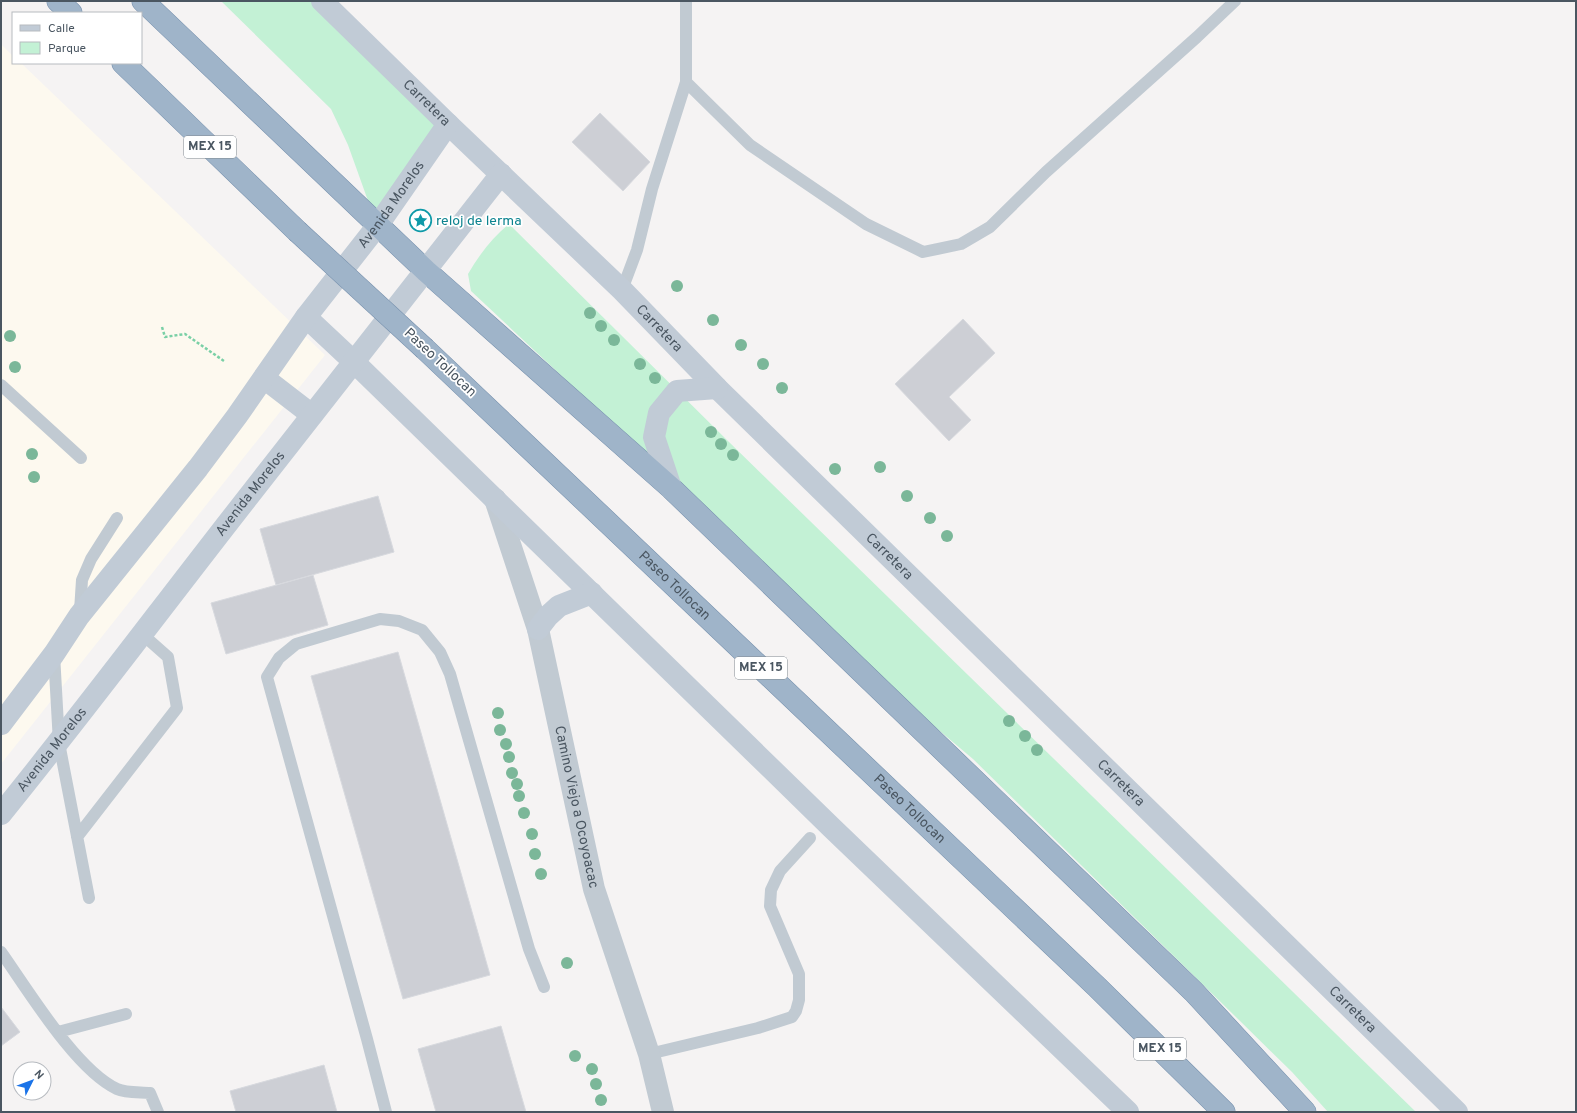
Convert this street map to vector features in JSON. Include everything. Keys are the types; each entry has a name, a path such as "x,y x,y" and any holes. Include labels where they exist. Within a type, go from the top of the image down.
{"highway":[{"path":"58,1 70,12"},
{"path":"143,1 426,271 671,488 1194,992 1305,1112"},
{"name":"Paseo Tollocan","path":"124,64 297,231 425,348 1074,965 1224,1112"}],"main road":[{"name":"Carretera","path":"322,1 622,290 717,388 1457,1112"},
{"name":"Avenida Morelos","path":"1,724 54,654 79,616 198,468 264,378 306,317 378,225 448,124"},
{"name":"Avenida Morelos","path":"1,814 59,743 353,361 426,271 501,174"},
{"path":"306,317 849,844 1128,1112"},
{"path":"264,378 312,415"},
{"path":"671,488 654,437 659,413 677,391 717,388"},
{"path":"538,629 548,616 559,606 592,593"}],"street":[{"name":"Camino Viejo a Ocoyoacac","path":"496,500 538,629 594,889 649,1054 663,1112"}],"lane":[{"path":"622,290 637,250 652,189 686,82 686,1"},
{"path":"686,82 750,145 866,224 923,252 961,244 990,227 1046,172 1197,37 1235,1"},
{"path":"1,385 81,458"},
{"path":"79,616 82,580 91,559 116,518"},
{"path":"386,1112 266,677 279,658 296,644 380,619 399,620 422,630 440,652 450,674 529,949 544,987"},
{"path":"77,837 177,708 168,657 142,634"},
{"path":"54,654 59,743 89,898"},
{"path":"649,1054 758,1028 792,1017 796,1011 799,1000 799,974 770,906 770,890 780,871 810,838"},
{"path":"1,952 58,1032 88,1068 102,1080 118,1089 150,1093 158,1112"},
{"path":"58,1032 126,1014"},
{"path":"162,1100 165,1112"}],"path":[{"path":"162,327 165,337 185,334 224,361"}],"shaded area":[{"path":"1,44 12,55 12,64 22,64 325,355 1,764"}],"green space":[{"path":"221,1 325,1 453,129 376,223 348,145 331,109"},
{"path":"509,224 729,442 1416,1112 1328,1112 1292,1072 973,759 896,694 752,554 471,291 468,274 486,247"}],"building":[{"path":"600,113 650,162 623,191 572,142"},
{"path":"963,319 995,353 949,397 971,420 949,441 895,384"},
{"path":"378,496 394,552 276,585 260,529"},
{"path":"313,575 328,625 226,654 211,603"},
{"path":"398,652 490,975 403,999 311,676"},
{"path":"1,1007 20,1032 1,1046"},
{"path":"501,1026 526,1112 436,1112 418,1049"},
{"path":"324,1065 337,1112 236,1112 230,1091"}],"place":[{"name":"reloj de lerma","path":"421,221"}]}
